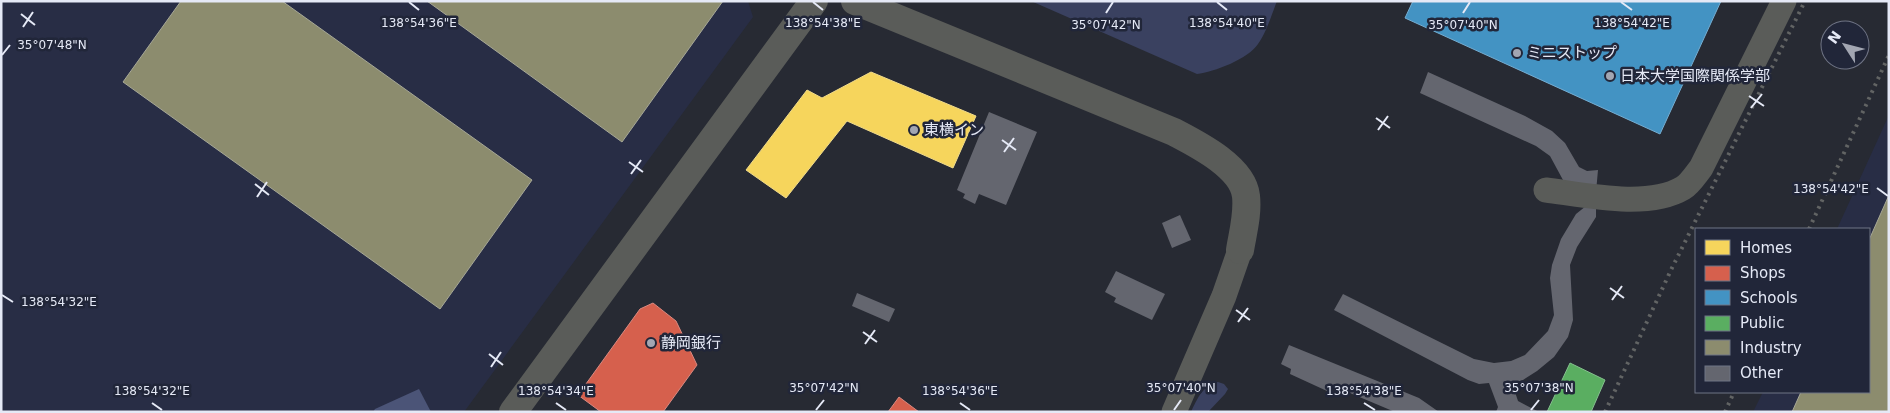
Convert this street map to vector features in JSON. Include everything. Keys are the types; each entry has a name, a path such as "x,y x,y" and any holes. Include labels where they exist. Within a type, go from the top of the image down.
{"street":[{"path":"513,412 814,1"},
{"path":"855,1 1174,132 1215,154 1236,174 1246,194 1246,218 1240,250 1224,296 1174,412"},
{"path":"1546,190 1609,199 1664,197 1685,187 1701,168 1784,1"}],"shaded area":[{"path":"1,1 748,1 753,17 464,412 1,412"},
{"path":"1031,1 1277,1 1264,34 1253,50 1230,64 1197,74"},
{"path":"1889,115 1889,412 1753,412 1762,393 1870,393 1870,228 1837,228"},
{"path":"1218,382 1224,384 1228,389 1225,394 1208,412 1191,412 1204,389"},
{"path":"419,389 431,412 373,412 375,409"}],"building: Homes":[{"name":"東横イン","path":"871,72 976,116 953,168 847,121 786,198 746,170 807,90 822,98"}],"building: Shops":[{"name":"静岡銀行","path":"653,303 676,321 697,365 663,412 601,412 578,395 640,309"},
{"path":"899,397 919,412 888,412"}],"building: Schools":[{"name":"日本大学国際関係学部","path":"1413,1 1721,1 1660,134 1405,18"}],"building: Public":[{"path":"1570,363 1605,380 1591,412 1547,412"}],"building: Industry":[{"path":"181,1 282,1 532,180 440,309 123,82"},
{"path":"427,1 723,1 622,142"},
{"path":"1889,195 1889,412 1792,412 1801,393 1870,393 1870,238"}],"building: Other":[{"path":"1428,72 1525,116 1552,131 1565,143 1579,167 1587,171 1598,170 1596,192 1563,180 1550,156 1536,146 1420,93"},
{"path":"989,112 1037,132 1006,205 979,194 975,204 963,198 965,194 957,190"},
{"path":"1596,205 1596,217 1577,247 1570,265 1573,320 1568,337 1554,357 1537,371 1523,380 1512,383 1518,401 1539,412 1496,412 1498,407 1489,383 1479,384 1468,380 1334,310 1343,294 1474,359 1494,363 1511,361 1525,355 1548,331 1554,315 1550,278 1552,265 1561,239 1576,214 1586,206"},
{"path":"1180,215 1191,240 1172,248 1162,223"},
{"path":"1116,271 1165,294 1152,320 1114,302 1116,298 1105,292"},
{"path":"857,293 895,309 889,322 852,306"},
{"path":"1289,345 1419,398 1439,412 1395,412 1331,385 1327,391 1290,374 1291,369 1281,364"}],"railway":[{"path":"1605,412 1671,270 1805,1"},
{"path":"1809,228 1889,55"},
{"path":"1725,412 1734,393"}],"place":[{"name":"ミニストップ","path":"1517,53"},
{"name":"日本大学国際関係学部","path":"1610,76"},
{"name":"東横イン","path":"914,130"},
{"name":"静岡銀行","path":"651,343"}]}
